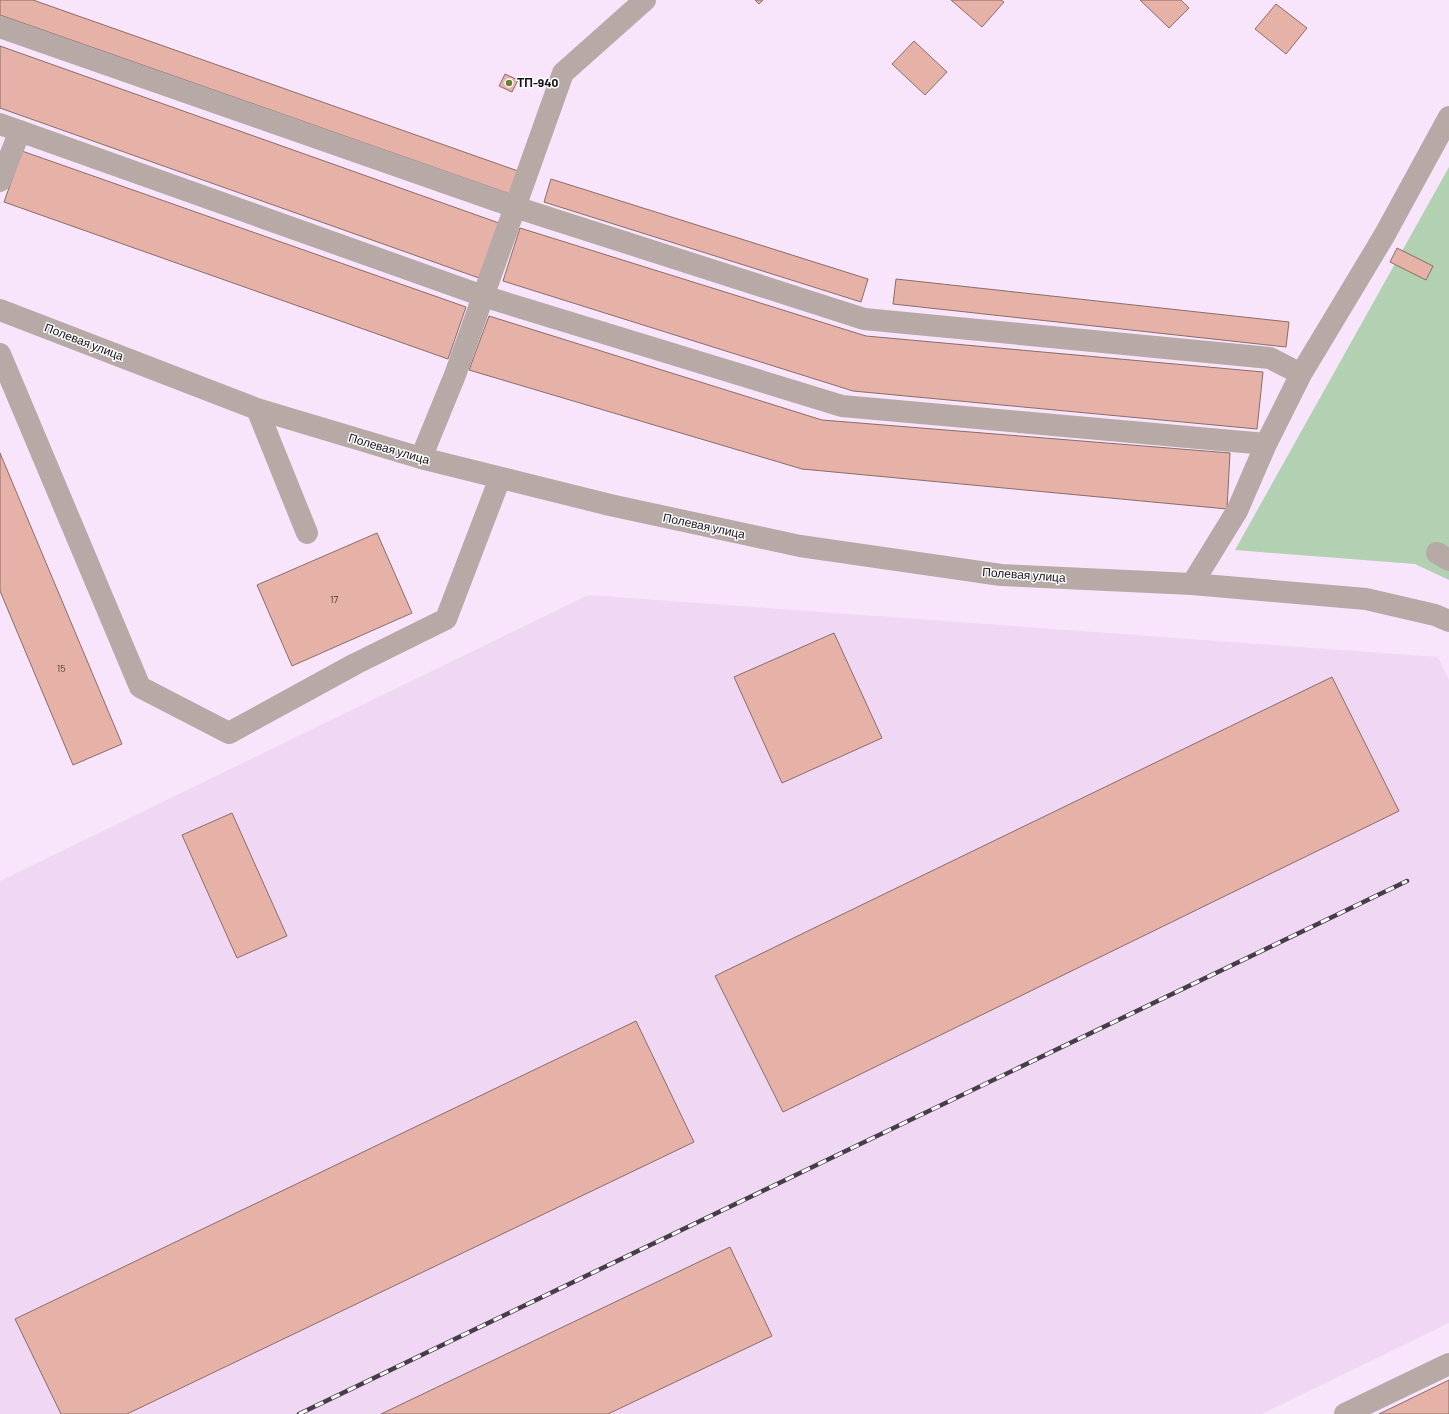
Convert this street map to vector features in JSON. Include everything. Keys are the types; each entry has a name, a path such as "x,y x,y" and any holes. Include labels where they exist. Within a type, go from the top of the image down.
{"street":[{"path":"421,458 455,375 563,73 644,0"},
{"path":"0,27 515,207 864,319 1270,358 1301,374"},
{"path":"1192,584 1237,511 1266,444 1301,374 1384,236 1449,117"},
{"path":"0,181 10,127 483,296 842,406 1266,444"},
{"name":"Полевая улица","path":"0,310 256,409 421,458 610,505 800,546 1001,575 1192,584 1366,599 1442,618"},
{"path":"0,354 140,687 229,733 355,664 446,619 500,478"},
{"path":"256,409 307,533"},
{"path":"1345,1414 1449,1364"}],"shaded area":[{"path":"588,595 1438,657 1449,680 1449,1323 1262,1414 0,1414 0,881"}],"green space":[{"path":"1449,167 1449,580 1415,564 1235,550"}],"building":[{"path":"0,0 33,0 518,171 510,194 0,15"},
{"path":"755,0 763,0 759,4"},
{"path":"951,0 1001,0 1004,2 982,27"},
{"path":"1140,0 1181,0 1189,8 1169,28"},
{"path":"1276,4 1307,28 1286,54 1255,29"},
{"path":"914,41 947,72 925,95 892,64"},
{"path":"0,46 499,223 479,278 0,108"},
{"name":"ТП-940","path":"505,74 518,80 512,92 499,86"},
{"path":"22,151 466,307 448,359 4,202"},
{"path":"551,179 868,279 861,302 544,202"},
{"path":"520,228 866,336 1263,372 1257,429 853,391 503,281"},
{"path":"1397,248 1433,266 1426,280 1390,262"},
{"path":"896,279 1289,322 1286,347 893,304"},
{"path":"489,316 822,420 1230,453 1227,509 802,469 469,370"},
{"path":"0,453 122,744 73,765 0,591"},
{"path":"377,533 412,613 292,666 257,585"},
{"path":"834,633 882,738 782,783 734,677"},
{"path":"1332,677 1399,811 783,1112 715,976"},
{"path":"232,813 287,936 237,958 182,835"},
{"path":"636,1021 694,1142 127,1414 61,1414 15,1319"},
{"path":"730,1247 772,1336 608,1414 381,1414"},
{"path":"1449,1380 1449,1414 1379,1414"}],"railway":[{"path":"299,1414 1407,881"}],"place":[{"name":"ТП-940","path":"509,83"}]}
